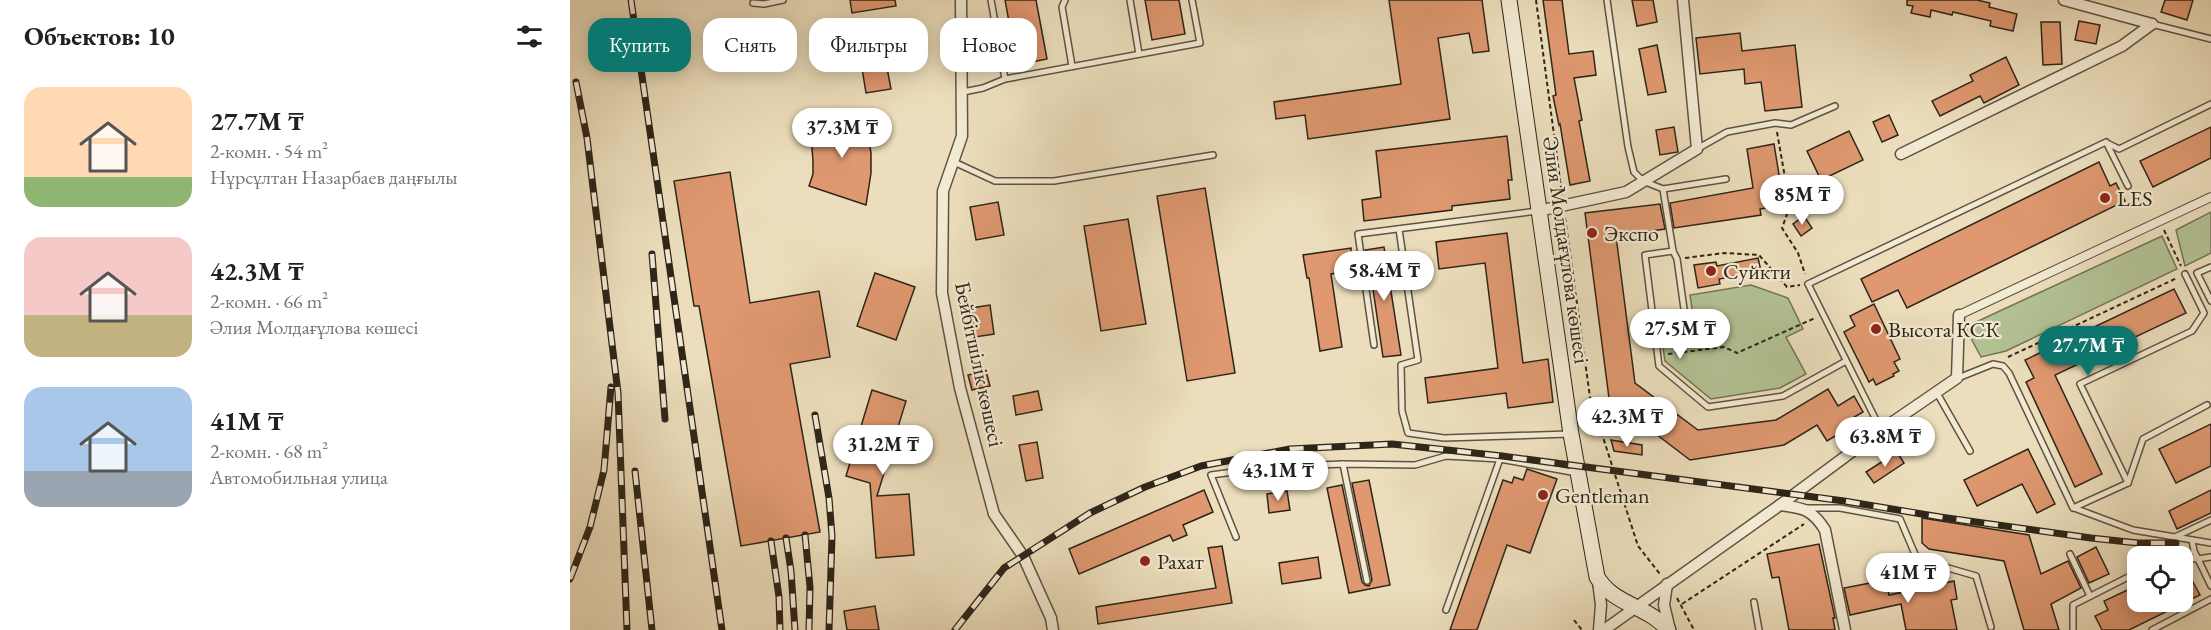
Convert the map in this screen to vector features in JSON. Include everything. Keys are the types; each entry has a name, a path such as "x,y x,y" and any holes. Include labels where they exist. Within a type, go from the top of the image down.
{"main road":[{"name":"Әлия Молдағұлова көшесі","path":"1509,0 1571,434 1597,578"},
{"path":"1597,578 1608,592 1658,620 1669,630"}],"street":[{"name":"Бейбітшілік көшесі","path":"961,0 962,136 943,191 942,293 960,388 994,514 1023,556 1051,618 1053,630"},
{"path":"1538,211 1626,192 1697,149 1683,0"},
{"path":"2064,0 2152,24"},
{"path":"1901,154 2122,46 2152,24"},
{"path":"1604,630 1881,430 1957,378 1959,315 2211,197"},
{"path":"1780,505 1803,508 1817,516 1825,530 1845,630"},
{"path":"1597,578 1601,605 1599,630"},
{"path":"1667,584 1664,604 1669,630"}],"lane":[{"path":"753,3 764,4 783,0"},
{"path":"991,0 1005,79"},
{"path":"1065,0 1062,7 1072,66"},
{"path":"1130,0 1139,54"},
{"path":"961,92 983,88 1005,79 1200,43 1192,0"},
{"path":"1607,0 1628,147 1634,172 1643,182 1663,189 1726,179"},
{"path":"2152,24 2211,39"},
{"path":"2106,142 2119,149 2211,104"},
{"path":"1697,149 1727,132 1775,123 1791,125 1835,106"},
{"path":"2106,142 2128,186"},
{"path":"1881,430 1808,284 2106,142"},
{"path":"953,162 995,181 1016,179 1054,181 1213,155"},
{"path":"1663,189 1684,309"},
{"path":"1374,345 1358,234 1538,211"},
{"path":"1399,229 1418,360 1401,365 1402,411 1408,433 1444,438 1571,434"},
{"path":"1673,251 1645,255 1659,366 1708,407 1783,396 1846,361"},
{"path":"2211,267 2197,273 2211,301"},
{"path":"2128,483 2080,384 2192,332 2204,314 2185,274"},
{"path":"1957,378 1994,364 2003,366 2009,373 2073,508 2133,530 2211,543"},
{"path":"1937,393 1970,451"},
{"path":"2073,508 2128,483 2143,439 2207,405"},
{"path":"1236,537 1211,475 1270,467 1343,464 1415,465 1446,456 1500,459 1577,473"},
{"path":"1446,610 1500,459"},
{"path":"1343,464 1367,581"},
{"path":"1803,508 1840,508 1899,519 1917,559 1976,576 1991,627"},
{"path":"2176,537 2211,520"},
{"path":"2192,540 2197,559 2211,586"},
{"path":"2070,555 2090,596"},
{"path":"2193,558 2211,557"},
{"path":"2073,630 2073,605 2127,578"},
{"path":"2152,630 2211,599"},
{"path":"1754,602 1759,630"}],"path":[{"path":"1536,0 1590,397 1638,546 1682,604 1693,629 1688,630"},
{"path":"1677,259 1724,253 1759,255 1787,286 1808,284 1798,253 1782,228 1790,206 1775,123"},
{"path":"1994,364 2185,274 2161,222"},
{"path":"1658,355 1724,348 1737,353 1823,314"},
{"path":"1682,604 1817,516"},
{"path":"1574,620 1582,630"}],"green space":[{"path":"2211,212 2211,253 2185,266 2176,230"},
{"path":"2162,236 2177,269 2006,351 1981,357 1965,327"},
{"path":"1751,285 1788,298 1803,329 1786,337 1806,374 1780,388 1711,399 1665,361 1659,320 1693,315 1690,295"}],"building":[{"path":"850,0 895,0 896,6 852,13"},
{"path":"1005,0 1036,0 1047,59 1037,61 1037,18 1008,18"},
{"path":"1145,0 1179,0 1185,34 1152,40"},
{"path":"1389,0 1482,0 1489,51 1473,53 1469,33 1438,38 1450,119 1308,139 1305,115 1276,119 1274,102 1401,84"},
{"path":"1543,0 1562,0 1569,54 1593,51 1596,75 1574,78 1590,181 1570,185 1553,96 1556,95"},
{"path":"1632,0 1653,0 1657,22 1637,26"},
{"path":"1907,0 1977,0 1990,3 1989,7 2017,14 2013,31 1990,26 1991,21 1953,12 1952,15 1931,10 1930,17 1911,13 1913,6 1907,5"},
{"path":"2165,0 2193,0 2187,20 2161,12"},
{"path":"2079,21 2100,25 2096,44 2075,40"},
{"path":"2041,22 2060,22 2062,64 2043,65"},
{"path":"1740,33 1742,51 1795,45 1802,107 1765,111 1761,82 1745,84 1744,69 1700,74 1696,38"},
{"path":"1657,45 1666,92 1648,95 1639,49"},
{"path":"2006,57 2019,85 1984,103 1980,96 1940,116 1932,101 1973,81 1970,75"},
{"path":"863,72 888,72 891,89 866,93"},
{"path":"1889,115 1898,135 1882,142 1873,122"},
{"path":"865,116 871,153 871,173 866,205 809,186 813,174 813,161 812,148 806,130"},
{"path":"1674,127 1678,152 1660,155 1656,130"},
{"path":"2211,127 2211,158 2153,187 2140,161"},
{"path":"1849,131 1863,160 1821,180 1807,151"},
{"path":"1507,136 1512,180 1508,180 1510,199 1452,206 1452,210 1364,221 1362,200 1381,197 1376,151"},
{"path":"1774,144 1784,205 1760,209 1761,215 1674,228 1670,203 1753,188 1747,149"},
{"path":"2099,162 2110,186 2116,183 2125,201 1907,308 1898,290 1872,302 1861,279"},
{"path":"730,172 750,303 819,291 830,357 790,364 820,532 741,546 699,306 694,306 674,181"},
{"path":"1205,188 1235,373 1187,381 1157,196"},
{"path":"998,202 1004,235 976,240 970,207"},
{"path":"1660,204 1665,229 1616,236 1635,383 1698,430 1776,420 1828,389 1838,406 1854,396 1863,412 1839,426 1842,432 1827,441 1817,425 1784,445 1690,460 1609,398 1585,213"},
{"path":"1804,216 1812,228 1801,236 1793,224"},
{"path":"1128,219 1146,324 1101,331 1084,226"},
{"path":"1507,233 1523,363 1548,359 1553,402 1508,408 1506,393 1428,403 1425,378 1498,368 1485,263 1439,269 1436,242"},
{"path":"1384,247 1401,355 1383,357 1365,250"},
{"path":"1351,248 1351,252 1356,252 1358,270 1331,274 1342,347 1320,351 1309,278 1307,278 1303,255"},
{"path":"1758,258 1761,271 1719,279 1720,284 1698,288 1694,265 1716,262 1717,266"},
{"path":"875,273 915,287 896,340 857,326"},
{"path":"2174,289 2186,313 2055,375 2102,474 2075,487 2026,382 2034,378 2025,360"},
{"path":"1874,304 1900,359 1894,362 1899,371 1876,385 1873,379 1869,382 1844,332 1855,326 1850,316"},
{"path":"990,305 994,334 975,337 971,308"},
{"path":"986,371 990,386 972,390 968,375"},
{"path":"872,390 906,401 877,496 909,494 914,555 876,558 870,483 846,476"},
{"path":"1038,391 1042,410 1016,415 1013,396"},
{"path":"2211,424 2211,466 2176,483 2159,449"},
{"path":"1611,440 1642,445 1642,455 1614,451"},
{"path":"1037,442 1043,478 1026,481 1019,445"},
{"path":"2028,449 2055,504 2037,513 2022,484 1977,506 1964,480"},
{"path":"1897,452 1904,463 1874,483 1866,472"},
{"path":"1527,469 1557,479 1530,553 1507,545 1477,630 1450,630 1503,480 1512,483 1514,477 1523,480"},
{"path":"1369,480 1390,585 1349,593 1327,488 1342,485 1362,582 1369,586 1372,580 1352,483"},
{"path":"1204,490 1213,512 1183,525 1187,535 1173,541 1170,535 1079,574 1069,549"},
{"path":"2211,490 2211,513 2177,529 2169,511"},
{"path":"1287,491 1290,510 1269,513 1267,494"},
{"path":"1922,518 2029,535 2041,574 2068,561 2081,588 2051,604 2059,630 2024,630 2004,561 1929,549 1922,543"},
{"path":"1819,544 1835,618 1833,618 1835,630 1789,630 1779,577 1772,578 1767,554"},
{"path":"1222,546 1232,603 1098,624 1096,607 1216,588 1208,548"},
{"path":"2096,547 2109,574 2089,583 2077,557"},
{"path":"1318,557 1321,578 1282,584 1279,563"},
{"path":"1886,580 1889,595 1954,581 1957,599 1951,600 1957,630 1906,630 1901,604 1850,615 1844,588"},
{"path":"2193,582 2200,595 2193,598"},
{"path":"2127,590 2127,612 2166,612 2129,630 2102,630 2095,616 2108,610 2104,601"},
{"path":"875,606 879,630 847,630 844,611"}],"railway":[{"path":"631,0 722,630"},
{"path":"576,82 587,138 618,393 627,630"},
{"path":"652,254 665,419"},
{"path":"570,579 590,527 604,470 611,387"},
{"path":"815,415 829,498 832,536 829,630"},
{"path":"955,630 1004,568 1090,513 1145,487 1201,466 1290,449 1392,444 1502,456 1844,501 2091,538 2138,543 2176,543"},
{"path":"635,471 652,630"},
{"path":"805,535 810,587 809,630"},
{"path":"786,538 795,630"},
{"path":"771,541 779,597 780,630"}],"place":[{"name":"LES","path":"2105,198"},
{"name":"Экспо","path":"1592,233"},
{"name":"Суйкти","path":"1711,271"},
{"name":"Высота КСК","path":"1876,329"},
{"name":"Gentleman","path":"1543,495"},
{"name":"Рахат","path":"1145,561"}]}
